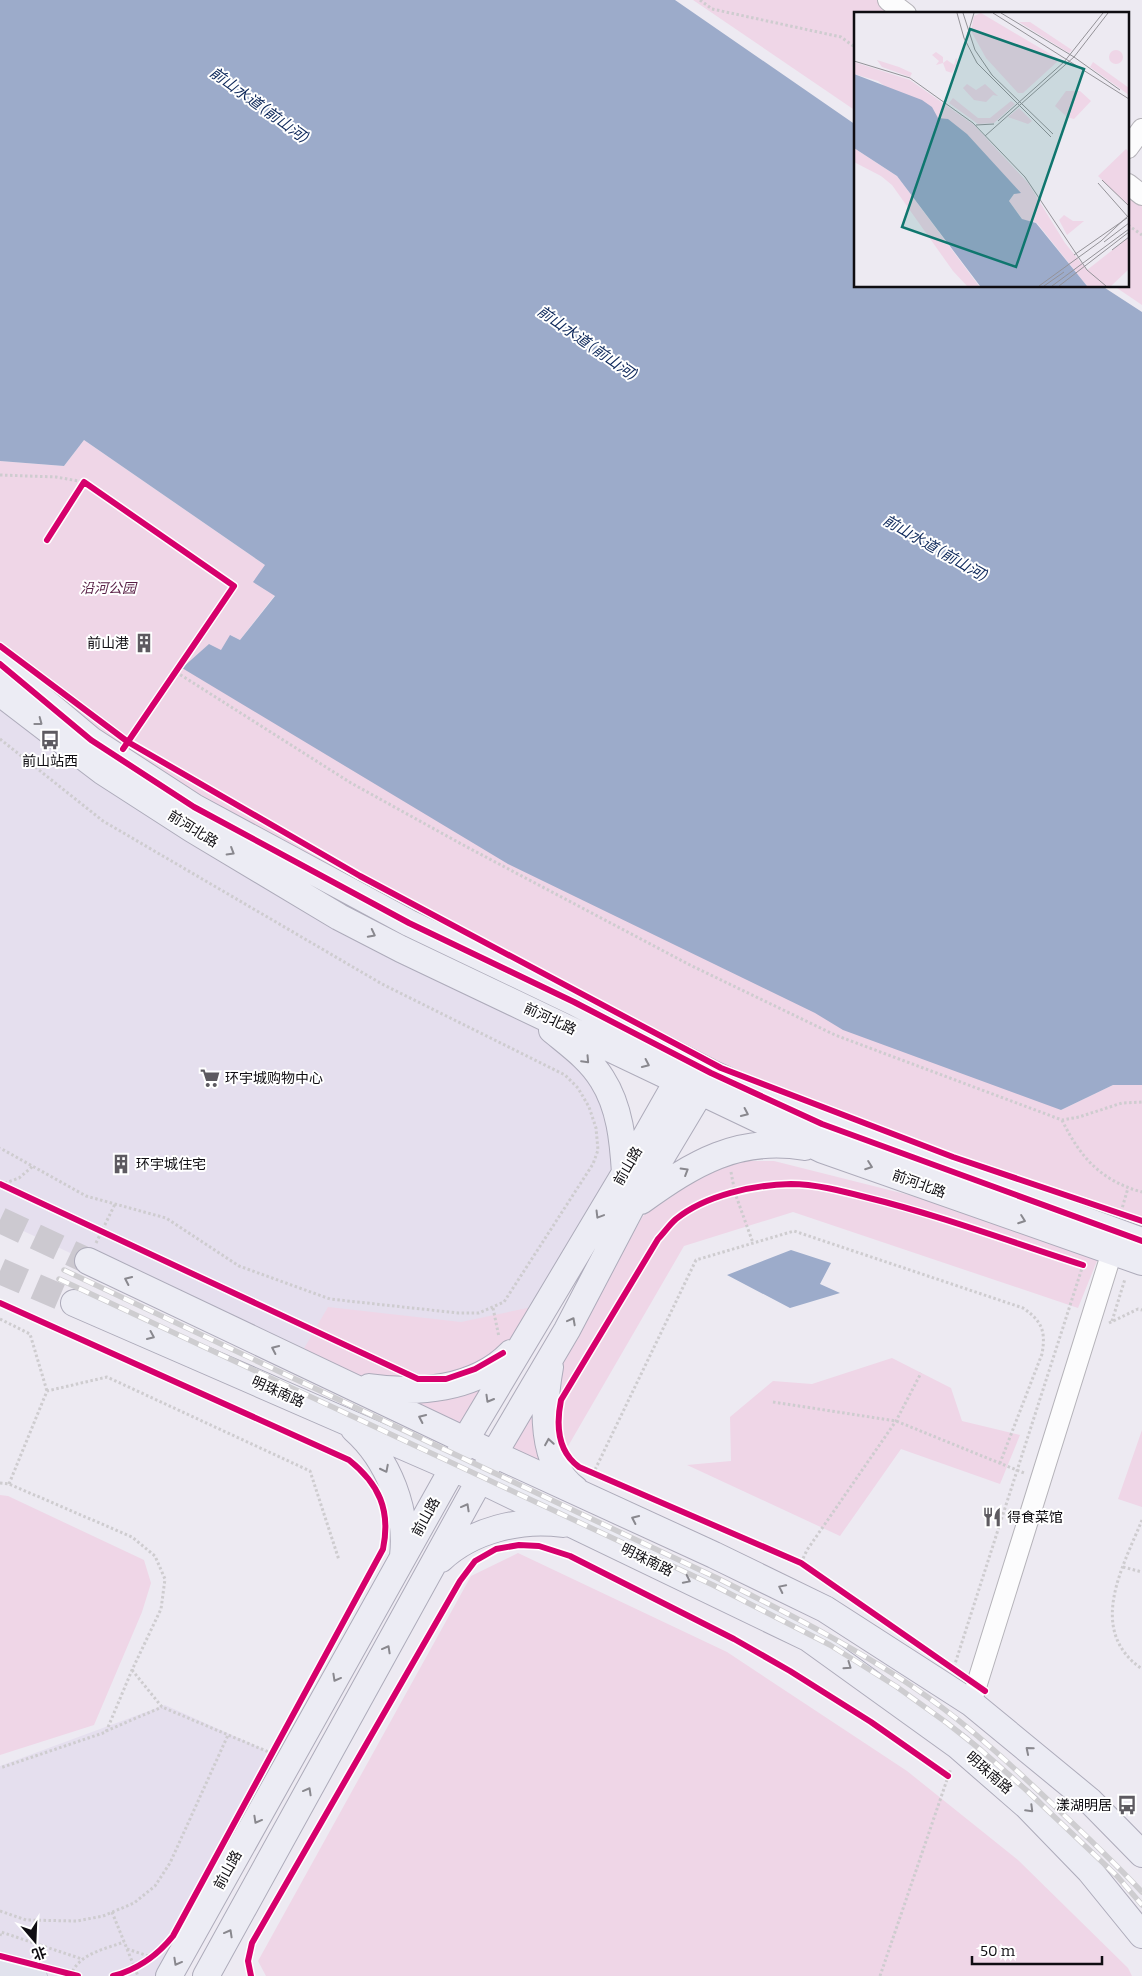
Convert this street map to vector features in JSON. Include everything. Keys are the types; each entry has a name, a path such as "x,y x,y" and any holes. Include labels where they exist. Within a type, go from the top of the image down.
{"highway":[{"path":"0,1967 34,1976"}],"main road":[{"name":"前河北路","path":"0,664 91,740 194,807 409,923 574,1002 695,1076 823,1150 1118,1225"},
{"name":"前河北路","path":"0,693 102,771 225,849 339,917 401,949 522,1006 695,1076 822,1124 1118,1225 1142,1241"},
{"path":"522,1006 583,1056 602,1079 614,1103 620,1127 624,1173"},
{"name":"前山路","path":"169,1976 453,1468 466,1439 525,1338 624,1173 695,1076"},
{"name":"前山路","path":"206,1976 494,1454 555,1350 631,1208 695,1076"},
{"path":"631,1208 672,1178 696,1164 726,1151 757,1146 789,1144 823,1150"},
{"name":"前河北路","path":"1118,1225 1134,1270"},
{"path":"88,1261 466,1439 494,1454 591,1479 714,1555 825,1609 974,1694 1090,1801 1142,1854"},
{"name":"明珠南路","path":"74,1303 480,1480 808,1638 958,1746 1027,1806 1090,1871 1142,1935"},
{"path":"340,1380 392,1390 438,1388 481,1375 505,1360 525,1338"},
{"path":"555,1350 550,1368 546,1401 550,1446 559,1472 568,1484 591,1479"},
{"path":"342,1420 366,1441 379,1458 390,1480 399,1502 402,1517 402,1559"},
{"path":"429,1573 449,1551 464,1541 483,1534 526,1523 561,1524 579,1528"},
{"path":"808,1638 825,1609"}],"street":[{"path":"888,0 903,12"},
{"path":"1130,145 1142,129"},
{"path":"1130,186 1142,195"},
{"path":"974,1694 1118,1225"}],"path":[{"path":"700,0 712,9 841,37 854,47"},
{"path":"1130,226 1142,235"},
{"path":"0,475 56,477 84,482 92,487"},
{"path":"79,490 84,482"},
{"path":"170,680 181,664"},
{"path":"176,672 351,783 465,846 690,965 835,1035 1062,1120 1079,1118 1122,1103 1142,1102"},
{"path":"0,732 16,752"},
{"path":"0,740 103,821 382,984 565,1075 578,1088 589,1107 596,1128 598,1150 593,1164 504,1302 479,1312 458,1313 330,1299 239,1266 166,1218 86,1196 0,1148"},
{"path":"1062,1120 1071,1138 1096,1170 1111,1180 1142,1192"},
{"path":"726,1151 735,1193 753,1243"},
{"path":"0,1185 19,1178 33,1166"},
{"path":"0,1185 9,1189"},
{"path":"1118,1225 1128,1188"},
{"path":"726,1195 743,1191"},
{"path":"88,1261 115,1204"},
{"path":"94,1228 111,1236"},
{"path":"591,1479 696,1260 794,1231 1023,1308 1034,1316 1041,1326 1044,1340 1042,1354 1000,1463"},
{"path":"954,1668 1083,1265 1074,1262"},
{"path":"1112,1321 1134,1270"},
{"path":"0,1319 30,1334 47,1391 9,1484"},
{"path":"802,1563 807,1550 896,1421 921,1373"},
{"path":"47,1391 107,1377 310,1471 339,1560"},
{"path":"773,1402 896,1421 1041,1480"},
{"path":"0,1482 9,1484 132,1537 155,1556 165,1579 161,1609 132,1670 106,1732"},
{"path":"1142,1520 1113,1595 1112,1621 1122,1648 1142,1670"},
{"path":"793,1559 810,1568"},
{"path":"1123,1567 1142,1572"},
{"path":"946,1663 954,1668 974,1694"},
{"path":"132,1670 162,1707 273,1754"},
{"path":"0,1768 106,1732 162,1707"},
{"path":"0,1912 26,1920 77,1922 112,1912 134,1903 155,1886 165,1871 228,1735"},
{"path":"268,1763 277,1746"},
{"path":"880,1976 958,1746"},
{"path":"940,1770 948,1776"},
{"path":"112,1912 124,1942 132,1970 138,1976"},
{"path":"0,1936 1,1932 82,1959"},
{"path":"71,1976 72,1971 82,1959 124,1942"},
{"path":"132,1970 157,1953"},
{"path":"62,1972 78,1976"}],"shaded area":[{"path":"0,689 102,772 522,1006 602,1079 624,1173 466,1439 0,1220"},
{"path":"165,1705 289,1761 168,1976 34,1976 0,1967 0,1766"}],"green space":[{"path":"693,0 888,0 903,12 854,12 854,110"},
{"path":"1130,184 1142,192 1142,305 1117,288 1130,288"},
{"name":"沿河公园","path":"84,440 265,565 275,595 240,640 230,635 1061,1110 1113,1085 1142,1085 1142,1243 808,1132 152,779 0,655 0,461 64,466"},
{"path":"734,1161 774,1161 909,1195 1099,1256 1078,1308 793,1212 684,1246 556,1467 506,1450 643,1216 702,1176"},
{"path":"328,1307 461,1322 532,1307 463,1427 302,1352"},
{"path":"892,1358 951,1388 962,1421 1020,1435 1000,1484 901,1449 840,1536 687,1465 731,1461 730,1417 773,1381 812,1384"},
{"path":"1142,1430 1142,1507 1118,1499"},
{"path":"0,1495 8,1496 144,1560 151,1583 142,1612 94,1725 0,1755"},
{"path":"518,1553 727,1652 907,1771 1018,1860 1128,1968 1132,1976 266,1976 258,1961 471,1576"}],"water":[{"name":"前山水道 (前山河)","path":"0,0 675,0 854,124 854,288 1105,288 1142,312 1142,1085 1113,1085 1061,1110 843,1030 815,1013 508,864 182,668 209,644 221,650 230,635 240,640 275,596 253,582 265,565 84,440 64,466 0,461"},
{"path":"791,1250 831,1263 820,1284 840,1293 790,1308 727,1275"}],"tunnel":[{"path":"0,1220 88,1261"},
{"path":"0,1271 74,1303"}],"railway":[{"path":"64,1270 717,1578 798,1619 878,1664 945,1709 975,1734 1107,1856 1142,1892"},
{"path":"59,1279 713,1585 830,1645 897,1687 981,1750 1117,1876 1142,1905"}],"cycle path":[{"path":"47,540 84,482 234,586 123,749"},
{"path":"0,646 128,742 360,876 721,1068 953,1157 1142,1221"},
{"path":"0,664 91,740 194,807 409,923 574,1002 711,1073 822,1124 1142,1241"},
{"path":"0,1184 418,1379 446,1379 475,1369 503,1353"},
{"path":"985,1691 801,1563 579,1467 572,1461 562,1445 559,1428 561,1400 658,1239 673,1221 688,1211 730,1193 746,1189 791,1184 828,1188 920,1212 1083,1265"},
{"path":"0,1303 349,1460 375,1488 384,1510 385,1535 383,1549 173,1936 161,1950 147,1961 131,1970 113,1976"},
{"path":"251,1976 248,1961 252,1943 460,1581 475,1561 496,1549 519,1545 539,1546 570,1556 734,1639 790,1671 871,1722 948,1776"},
{"path":"0,1956 78,1976"}],"place":[{"name":"前山港","path":"144,643"},
{"name":"前山站西","path":"50,740"},
{"name":"环宇城购物中心","path":"210,1078"},
{"name":"环宇城住宅","path":"121,1164"},
{"name":"得食菜馆","path":"992,1517"},
{"name":"漾湖明居","path":"1127,1805"}]}
